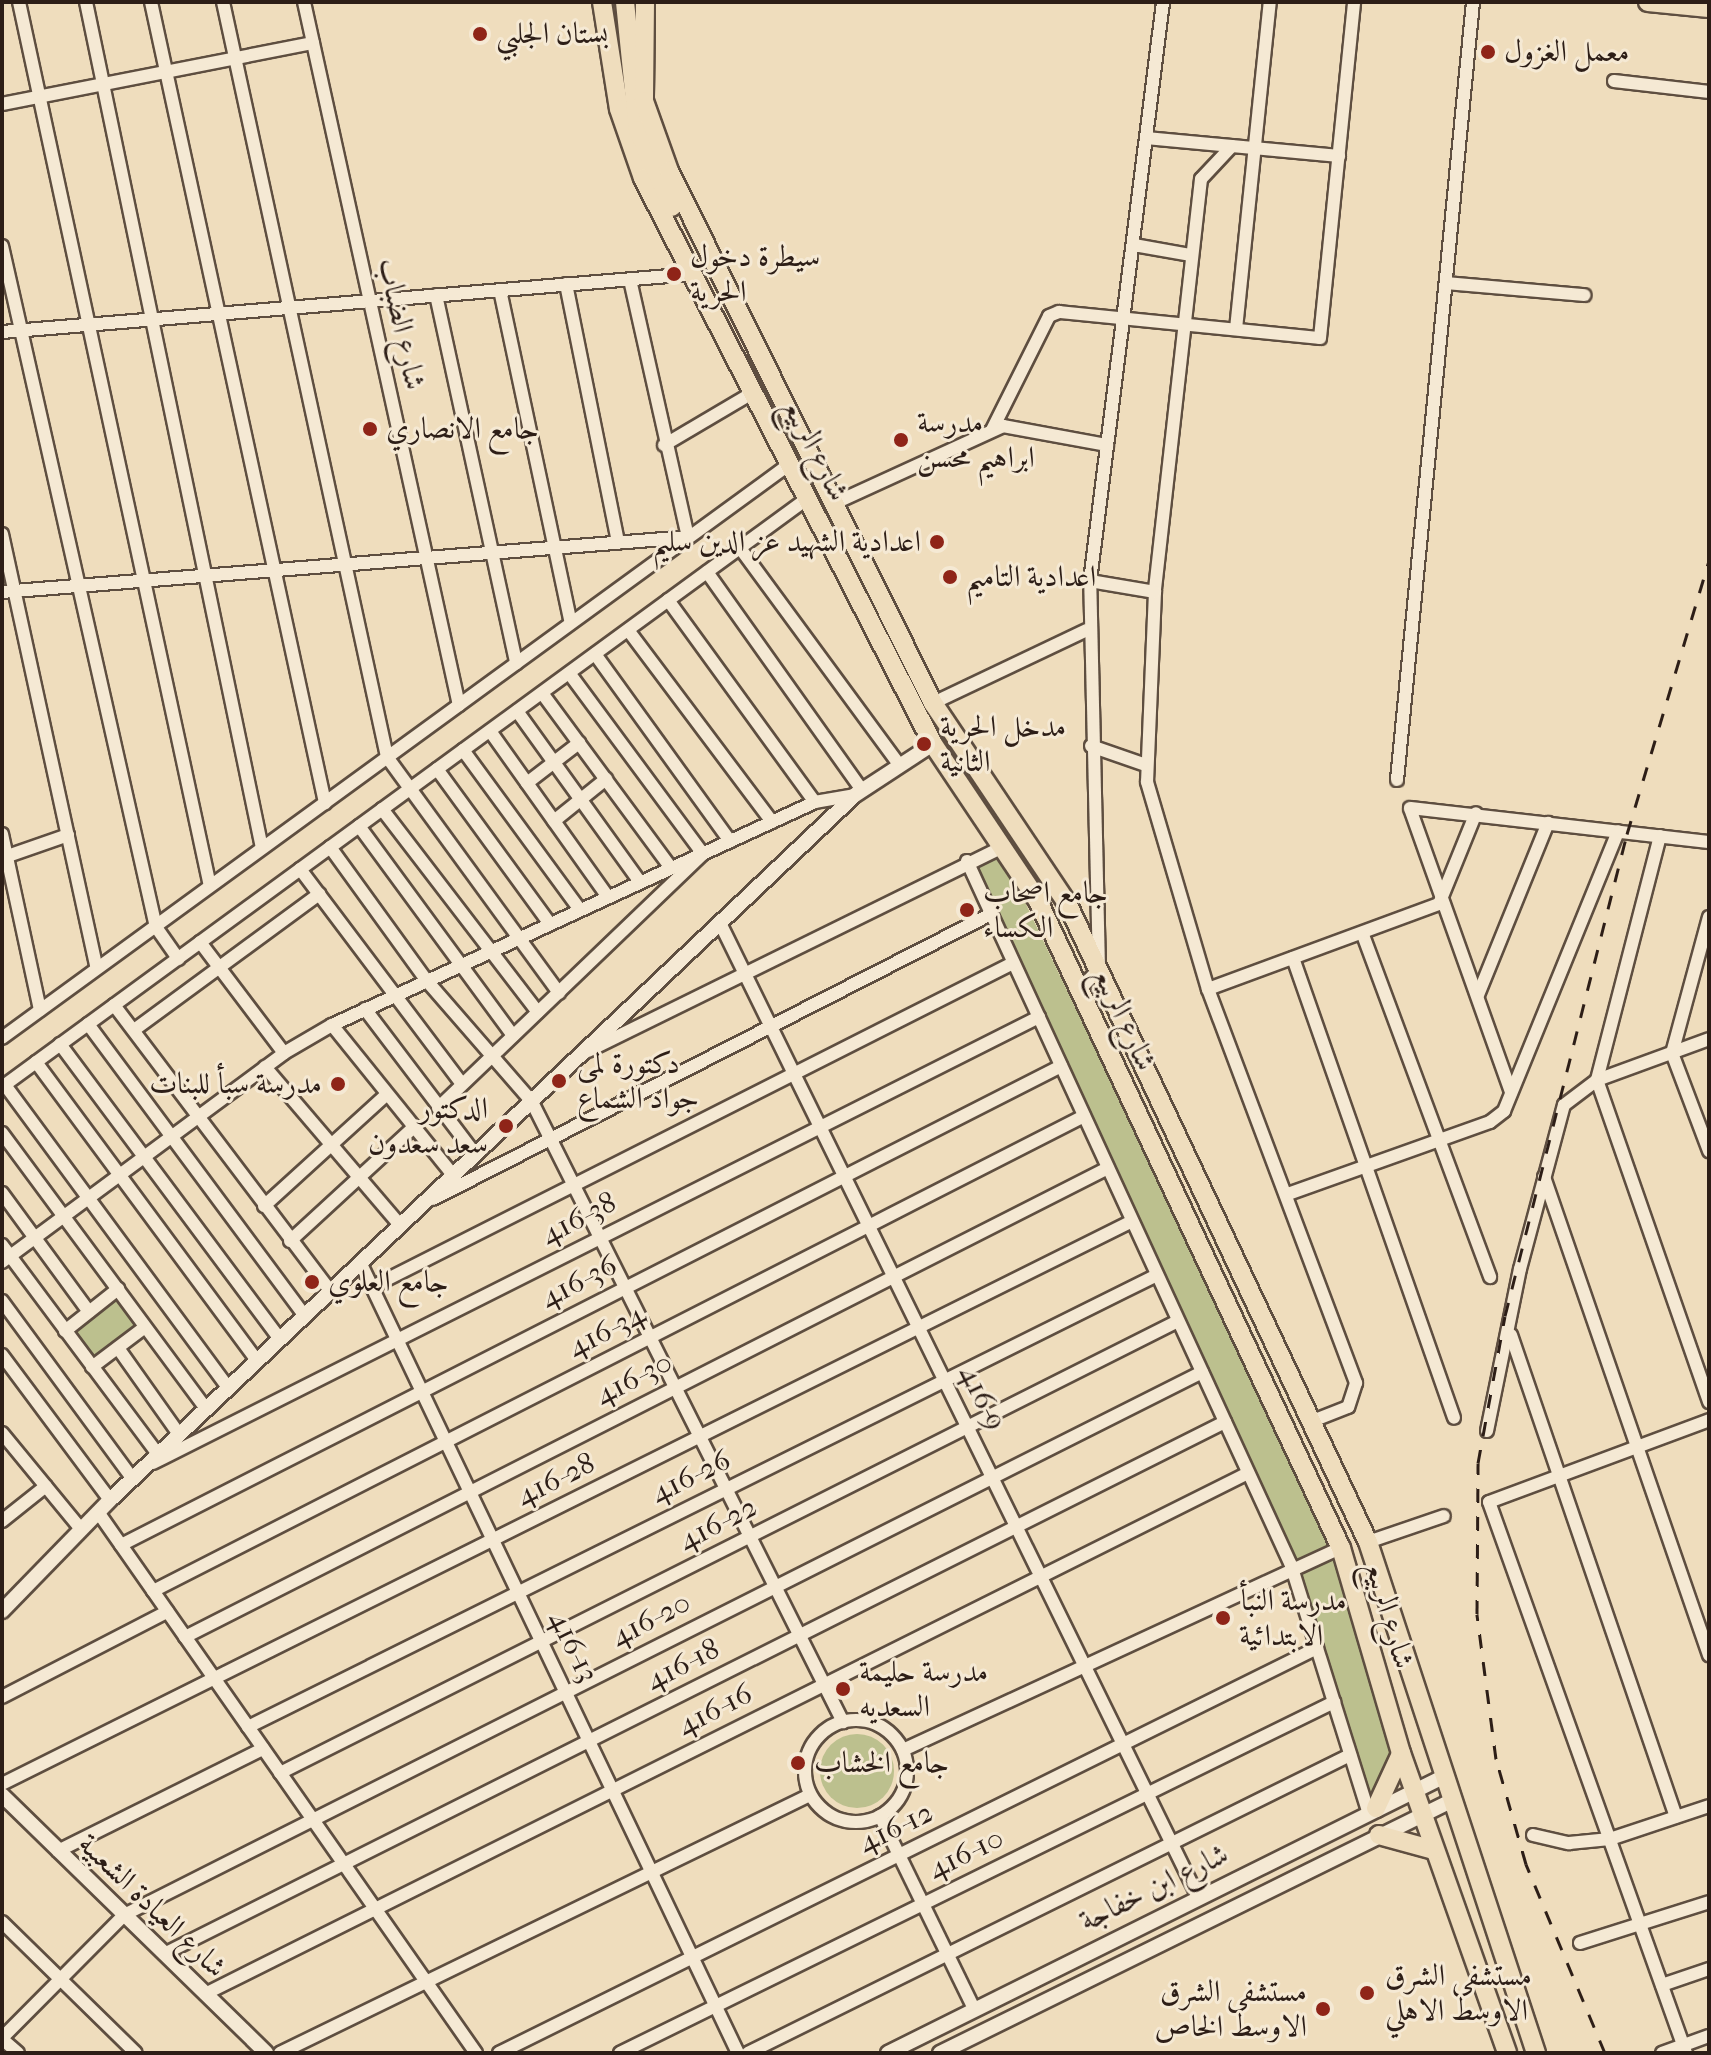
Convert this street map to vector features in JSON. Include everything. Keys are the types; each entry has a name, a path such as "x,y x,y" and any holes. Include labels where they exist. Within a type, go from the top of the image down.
{"main road":[{"name":"شارع الربيع","path":"602,2 627,137 692,274 933,744 1004,846 1079,990 1341,1548 1413,1790 1507,2053"},
{"path":"1648,2 1709,8"},
{"name":"شارع الربيع","path":"645,4 641,70 659,146 933,703 1067,903 1368,1542 1536,2053"},
{"path":"624,12 638,130 733,325 751,384"},
{"path":"1372,1809 1401,1753"},
{"path":"1379,1835 1434,1850"}],"street":[{"path":"19,2 210,886"},
{"path":"86,2 262,848"},
{"path":"151,2 325,803"},
{"path":"223,2 387,757 559,993"},
{"name":"شارع الضباب","path":"304,2 459,705"},
{"path":"1079,990 1099,969 1087,630 1090,581 1163,2"},
{"path":"1236,329 1270,2"},
{"path":"992,430 1049,316 1125,319 1320,338 1354,2"},
{"path":"1397,780 1473,2"},
{"path":"2,104 313,43"},
{"path":"1614,81 1709,92"},
{"path":"1146,138 1339,156"},
{"path":"1232,146 1201,179 1155,592 1146,765 1208,989 1288,1194 1356,1383 1348,1407 1310,1422"},
{"path":"1134,245 1191,255"},
{"path":"2,246 156,927 178,959"},
{"path":"2,332 692,274"},
{"path":"630,279 664,445 688,537"},
{"path":"1446,283 1584,295"},
{"path":"566,284 618,543"},
{"path":"500,290 558,548 571,623"},
{"path":"436,295 489,553 516,663"},
{"path":"664,445 751,384"},
{"path":"835,503 992,430 1019,426 1107,445"},
{"path":"2,1038 791,463"},
{"path":"228,1388 91,1194 3,1086 808,498"},
{"path":"2,534 8,592 68,835 97,968"},
{"path":"8,592 688,537"},
{"path":"740,548 897,762"},
{"path":"707,572 859,792"},
{"path":"1090,581 1155,592"},
{"path":"668,600 815,802"},
{"path":"628,630 772,822"},
{"path":"933,703 1087,630"},
{"path":"595,654 730,841"},
{"path":"569,673 703,854"},
{"path":"542,693 671,868"},
{"path":"517,711 640,882"},
{"path":"490,731 608,897"},
{"path":"527,783 579,743"},
{"path":"2,1611 80,1528 859,792 897,762 933,744"},
{"path":"1091,746 1146,765"},
{"path":"463,750 580,910"},
{"path":"437,769 550,924"},
{"path":"554,821 606,779"},
{"path":"158,1454 5,1254 35,1237 284,1053 332,1025 815,802 859,792"},
{"path":"1511,1092 1478,995 1439,904 1410,808 1476,813 1709,842"},
{"path":"382,809 538,1012"},
{"path":"1208,989 1363,935 1439,904 1476,813"},
{"path":"1478,995 1548,823"},
{"path":"359,826 513,1036"},
{"path":"1288,1194 1490,1122 1511,1092 1618,831"},
{"path":"2,834 4,857 40,1010"},
{"path":"4,857 68,835"},
{"path":"1660,836 1597,1080 1709,1402"},
{"path":"586,1053 967,861 1004,846"},
{"path":"330,847 427,981 489,1059 532,1102 843,1722"},
{"path":"438,1108 703,854"},
{"path":"967,861 1291,1565 1350,1755 1379,1819 1379,1835"},
{"path":"300,869 462,1084"},
{"path":"134,1030 319,894"},
{"path":"427,1202 991,914"},
{"path":"1709,917 1672,1053 1709,1151"},
{"name":"416-9","path":"720,923 1197,1895"},
{"path":"1363,935 1490,1277"},
{"path":"200,942 284,1053"},
{"path":"1293,958 1454,1418"},
{"path":"372,1287 1013,963"},
{"path":"114,1005 331,1292"},
{"path":"365,1009 476,1155"},
{"name":"416-38","path":"138,1473 1039,1017"},
{"path":"88,1024 305,1316"},
{"path":"332,1025 385,1096 454,1176"},
{"path":"1487,1431 1544,1177 1564,1105 1597,1080 1709,1039"},
{"path":"60,1044 280,1339"},
{"path":"36,1062 257,1361"},
{"name":"416-36","path":"121,1545 1061,1066"},
{"path":"265,1067 329,1146 401,1226"},
{"path":"264,1206 385,1096"},
{"name":"416-34","path":"153,1591 1084,1116"},
{"path":"290,1241 412,1129"},
{"path":"2,1133 206,1409"},
{"name":"416-30","path":"185,1637 1108,1168"},
{"path":"1544,1177 1709,1655"},
{"path":"2,1193 89,1312"},
{"name":"416-28","path":"2,1784 1132,1221"},
{"name":"416-13","path":"361,1264 738,2053"},
{"name":"416-26","path":"248,1727 1157,1275"},
{"path":"65,1331 118,1289"},
{"path":"2,1301 138,1473"},
{"name":"416-22","path":"280,1773 1178,1321"},
{"path":"92,1367 145,1327"},
{"path":"1511,1335 1676,1817"},
{"path":"118,1348 179,1434"},
{"path":"2,1355 110,1500"},
{"name":"416-20","path":"2,2038 124,1915 1202,1372"},
{"path":"1685,2049 1489,1502 1709,1420"},
{"name":"416-18","path":"164,1954 1225,1422"},
{"path":"2,1433 80,1528"},
{"name":"416-16","path":"205,1994 1248,1473"},
{"path":"2,1521 46,1486"},
{"path":"98,1512 476,2053"},
{"path":"1368,1542 1444,1516"},
{"path":"903,1750 1291,1565 1341,1548"},
{"path":"2,1697 167,1612"},
{"name":"416-12","path":"499,2053 1317,1648"},
{"name":"416-10","path":"620,2053 1334,1702"},
{"path":"843,1722 871,1722 903,1750 906,1780 880,1816 849,1822 810,1795 809,1751 843,1722"},
{"path":"58,1851 263,1749"},
{"path":"748,2053 1350,1755"},
{"name":"شارع ابن خفاجة","path":"888,2053 1197,1895 1445,1776"},
{"name":"شارع العيادة الشعبية","path":"2,1795 266,2053"},
{"path":"280,2053 810,1795"},
{"name":"شارع ابن خفاجة","path":"940,2053 1453,1800"},
{"path":"1533,1835 1569,1843 1610,1839 1709,1806"},
{"path":"880,1816 973,2007"},
{"path":"1580,1943 1709,1902"},
{"path":"2,1922 136,2053"},
{"path":"1662,1985 1709,1969"},
{"path":"1662,2053 1685,2049 1709,2036"},
{"path":"2,2038 18,2053"}],"green space":[{"path":"1000,850 1336,1554 1396,1754 1369,1808 1297,1570 970,863"},
{"path":"117,1292 142,1326 92,1362 67,1328"},
{"path":"857,1734 871,1737 883,1745 891,1757 894,1771 891,1785 883,1797 871,1805 857,1808 843,1805 831,1797 823,1785 820,1771 823,1757 831,1745 843,1737"}],"railway":[{"path":"1605,2053 1526,1864 1496,1759 1477,1614 1478,1463 1505,1316 1627,834 1709,561"}],"place":[{"name":"بستان الجلبي","path":"480,34"},
{"name":"معمل الغزول","path":"1488,52"},
{"name":"سيطرة دخول الحرية","path":"674,274"},
{"name":"جامع الانصاري","path":"370,429"},
{"name":"مدرسة ابراهيم محسن","path":"901,440"},
{"name":"اعدادية الشهيد عز الدين سليم","path":"937,542"},
{"name":"اعدادية التاميم","path":"950,577"},
{"name":"مدخل الحرية الثانية","path":"924,744"},
{"name":"جامع اصحاب الکساء","path":"967,910"},
{"name":"دكتورة لمى جواد الشماع","path":"559,1081"},
{"name":"مدرسة سبأ للبنات","path":"338,1084"},
{"name":"الدكتور سعد سعدون","path":"506,1126"},
{"name":"جامع العلوي","path":"312,1282"},
{"name":"مدرسة النبأ الابتدائية","path":"1223,1618"},
{"name":"مدرسة حليمة السعديه","path":"843,1689"},
{"name":"جامع الخشاب","path":"798,1763"},
{"name":"مستشفى الشرق الاوسط الاهلي","path":"1367,1993"},
{"name":"مستشفى الشرق الاوسط الخاص","path":"1323,2009"}]}
